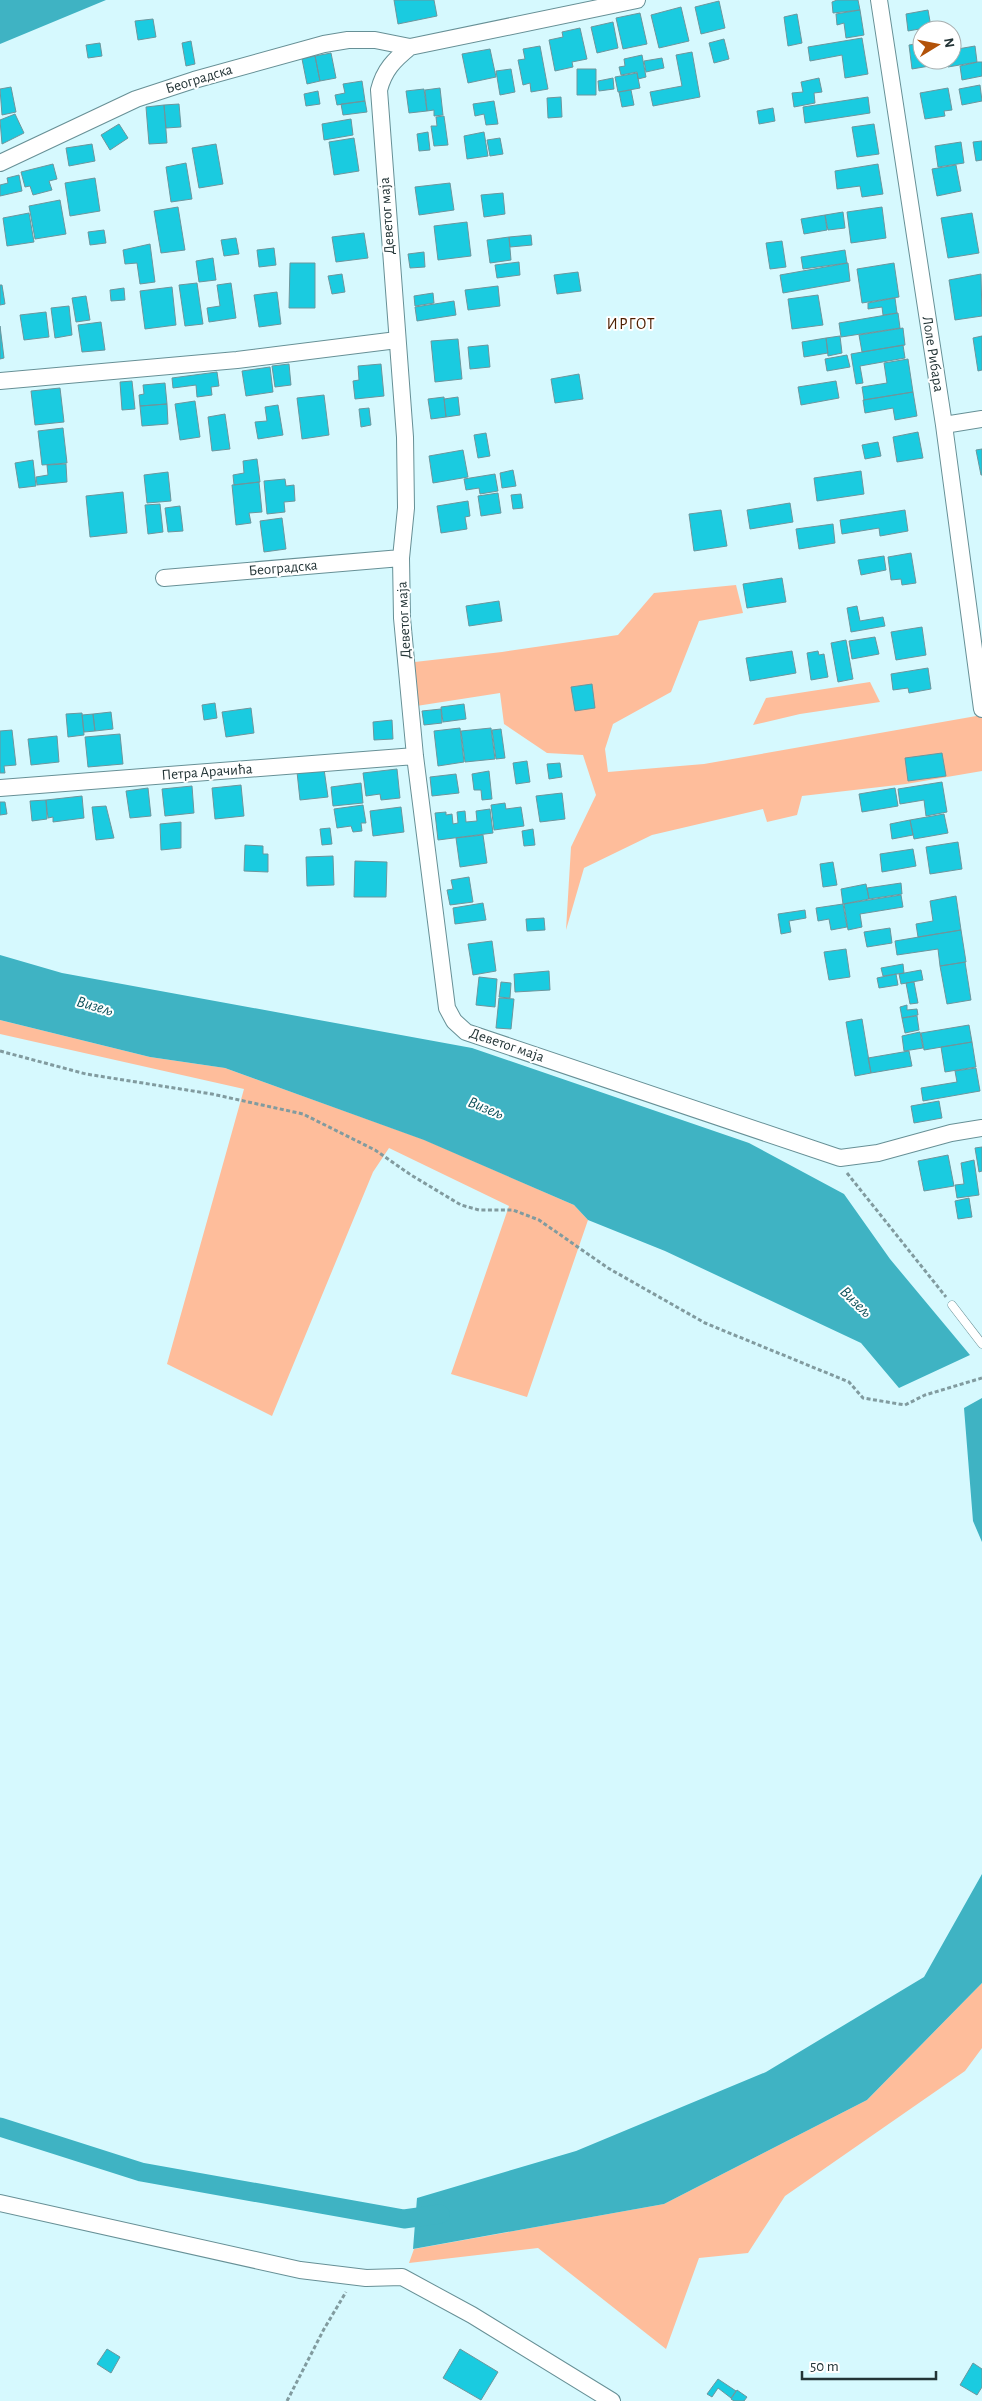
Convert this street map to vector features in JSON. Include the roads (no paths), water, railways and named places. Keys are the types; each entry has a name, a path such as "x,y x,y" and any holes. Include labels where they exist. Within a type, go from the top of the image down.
{"street":[{"name":"Деветог маја","path":"637,0 592,11 410,47 389,65 383,76 378,104 405,437 406,508 401,558 402,618 415,756 447,1008 460,1028 482,1038 840,1158 878,1153 951,1133 982,1128"},
{"name":"Лоле Рибара","path":"879,0 944,425 982,709"},
{"name":"Београдска","path":"0,163 136,99 194,80 324,44 348,40 375,40 410,47"},
{"path":"0,381 237,360 397,340"},
{"path":"944,425 982,419"},
{"name":"Београдска","path":"164,578 401,558"},
{"name":"Петра Арачића","path":"0,788 415,756"},
{"path":"0,2202 300,2270 355,2277 402,2277 472,2315 612,2401"}],"lane":[{"path":"952,1305 982,1344"}],"water":[{"path":"0,0 106,0 0,44"},
{"name":"Визељ","path":"0,955 62,973 472,1048 749,1143 844,1194 890,1259 970,1355 899,1388 861,1343 665,1251 588,1220 574,1205 424,1140 225,1068 150,1057 0,1020"},
{"path":"982,1398 982,1542 973,1521 964,1408"},
{"path":"982,1874 982,1983 867,2100 664,2204 413,2249 417,2198 576,2151 766,2072 924,1977"}],"waterway":[{"path":"0,2127 141,2172 404,2219 440,2214"}],"district":[{"name":"ИРГОТ","path":"631,324"}]}
